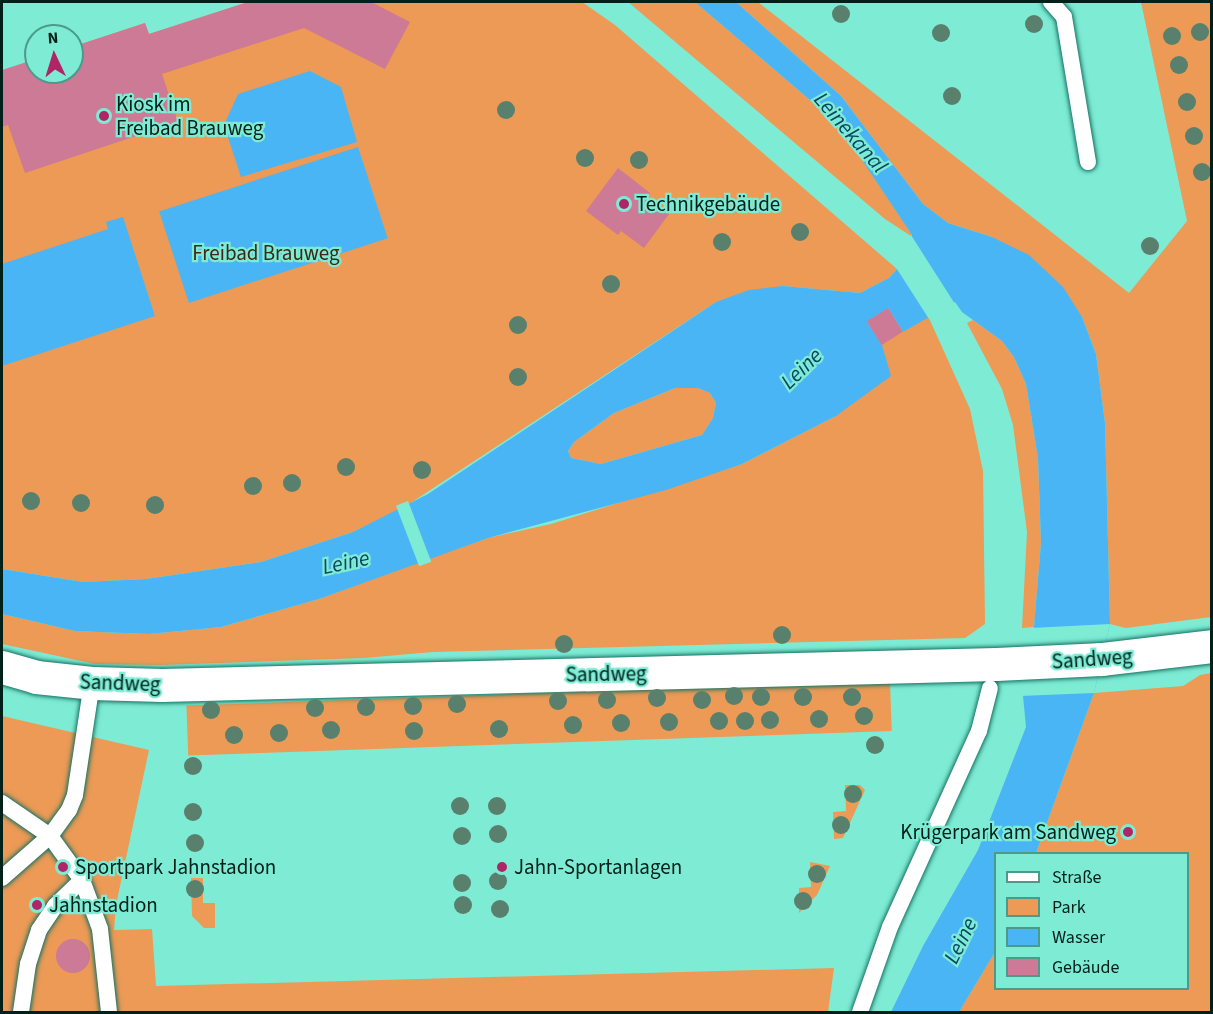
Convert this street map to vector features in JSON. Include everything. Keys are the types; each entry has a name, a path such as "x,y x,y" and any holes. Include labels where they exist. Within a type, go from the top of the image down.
{"street":[{"name":"Sandweg","path":"2,667 36,677 92,683 1019,663 1102,659 1212,646"}],"lane":[{"path":"1051,2 1064,17 1088,162"},
{"path":"2,878 50,836 75,795 92,683"},
{"path":"860,1012 890,927 979,731 990,688"},
{"path":"2,803 50,836 82,880 100,929 109,1012"},
{"path":"21,1012 28,964 39,930 55,906 82,880"}],"green space":[{"name":"Freibad Brauweg","path":"248,2 582,2 615,25 897,269 889,278 860,293 783,286 716,302 409,504 430,558 488,538 551,524 742,464 836,416 867,322 888,308 903,332 928,316 970,409 983,471 985,624 965,638 433,652 364,658 160,665 95,664 2,644 2,614 75,631 149,634 221,627 319,599 419,562 398,510 353,532 261,562 146,579 83,582 2,569 2,71 24,63 24,84 84,84 84,43 145,23 149,34"},
{"path":"628,2 695,2 817,106 848,138 912,235 885,219"},
{"path":"736,2 758,2 1129,293 1187,221 1141,2 1211,2 1211,617 1126,628 1110,624 1105,423 1096,354 1082,317 992,237 948,223 923,204 841,96"},
{"path":"973,320 1002,341 1014,357 1026,384 1038,458 1041,543 1034,627 1022,628 1027,532 1013,425 1002,389 967,323"},
{"path":"675,388 698,388 710,393 716,403 713,418 702,435 601,464 571,458 568,451 574,442 614,413"},
{"name":"Krügerpark am Sandweg","path":"1211,673 1211,1012 959,1012 994,954 994,990 1189,990 1189,852 1036,852 1094,693 1183,686 1200,675"},
{"path":"890,681 892,731 188,756 186,706"},
{"name":"Sportpark Jahnstadion","path":"2,716 149,750 116,905 114,930 152,929 156,986 834,968 828,1012 2,1012"},
{"path":"845,785 860,785 865,790 843,838 834,839 833,812 846,811"},
{"path":"810,862 830,866 817,895 799,913 799,888 811,887"},
{"path":"191,878 203,878 203,903 215,903 215,928 204,928 192,916"}],"water":[{"path":"695,2 736,2 841,96 923,204 948,223 992,237 1029,255 1063,287 1082,317 1096,354 1105,423 1110,624 1094,693 1036,852 994,852 994,954 959,1012 891,1012 923,946 978,850 1026,727 1023,696 1034,627 1041,543 1038,458 1026,384 1014,357 1002,341 962,312 955,302 903,332 888,308 867,322 882,345 891,376 836,416 742,464 666,490 488,538 319,599 221,627 149,634 75,631 2,614 2,569 83,582 146,579 261,562 353,532 428,494 716,302 749,290 783,286 860,293 889,278 897,269 912,235 848,139 817,106","holes":["675,388 698,388 710,393 716,403 713,418 702,435 601,464 571,458 568,451 574,442 614,413"]},
{"path":"310,71 341,87 357,142 241,177 224,125 238,94"},
{"path":"358,147 388,238 189,303 159,212"},
{"path":"123,217 155,316 2,366 2,264 108,229 106,222"}],"pier":[{"path":"911,235 955,304 929,319 895,266"},
{"path":"408,501 431,562 419,566 396,506"},
{"path":"1110,624 1094,693 1020,696 1031,628"}],"building":[{"path":"248,2 371,2 410,22 385,69 304,28 162,74 178,122 25,173 8,125 2,127 2,70 24,63 24,84 84,84 84,43 145,23 149,34"},
{"name":"Technikgebäude","path":"618,168 650,193 647,197 669,214 644,248 621,231 618,235 586,211"},
{"path":"888,308 903,332 882,345 867,321"},
{"path":"73,939 85,944 90,956 85,968 73,973 61,968 56,956 61,944"}],"place":[{"name":"Kiosk im Freibad Brauweg","path":"104,116"},
{"name":"Technikgebäude","path":"624,204"},
{"name":"Krügerpark am Sandweg","path":"1128,832"},
{"name":"Sportpark Jahnstadion","path":"63,867"},
{"name":"Jahn-Sportanlagen","path":"502,867"},
{"name":"Jahnstadion","path":"37,905"}],"water label":[{"name":"Leinekanal","path":"850,133"},
{"name":"Leine","path":"802,369"},
{"name":"Leine","path":"346,563"},
{"name":"Leine","path":"961,941"}]}
